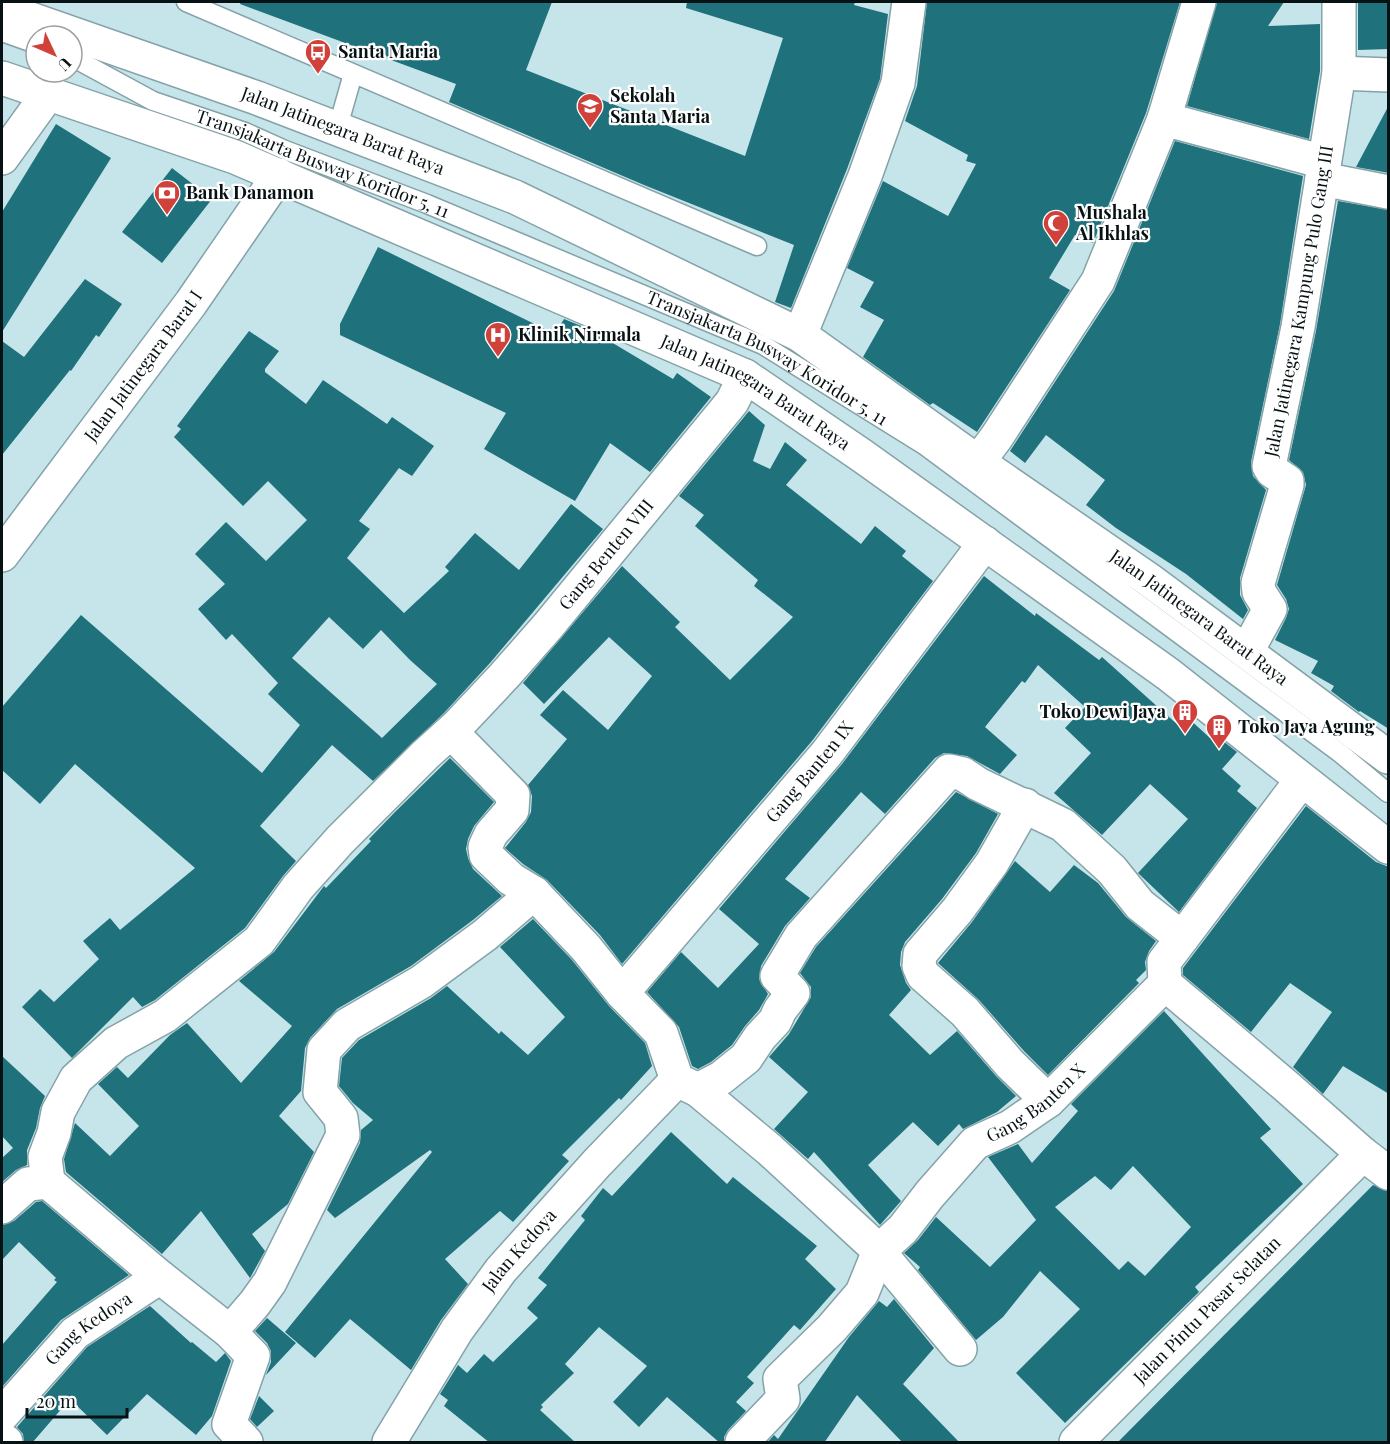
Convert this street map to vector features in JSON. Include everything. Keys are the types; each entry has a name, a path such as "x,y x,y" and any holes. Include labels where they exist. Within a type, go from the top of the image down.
{"street":[{"path":"800,335 865,176 898,83 909,2"},
{"path":"978,462 1098,281 1164,119 1199,2"},
{"name":"Jalan Jatinegara Kampung Pulo Gang III","path":"1247,651 1270,609 1259,592 1258,583 1287,481 1272,471 1269,466 1298,327 1339,73 1339,2"},
{"name":"Jalan Jatinegara Barat Raya","path":"2,9 246,95 515,197 800,335 1148,579 1389,757"},
{"path":"1339,73 1389,75"},
{"name":"Jalan Jatinegara Barat Raya","path":"2,78 235,157 745,376 861,454 1167,674 1301,781 1389,847"},
{"path":"2,158 48,93"},
{"path":"1164,119 1389,192"},
{"name":"Jalan Jatinegara Barat I","path":"2,555 191,303 279,175"},
{"name":"Gang Benten VIII","path":"48,1182 45,1157 54,1133 58,1112 76,1079 116,1042 165,1016 259,941 298,887 340,840 424,755 454,729 511,668 732,402 745,376"},
{"name":"Gang Banten IX","path":"622,993 827,753 985,543"},
{"path":"454,729 513,795 513,810 491,834 485,847 486,855 511,879 534,893 586,948 622,993 661,1033 687,1085 770,1150 879,1251 960,1348"},
{"name":"Jalan Kedoya","path":"389,1443 457,1330 501,1270 597,1163 687,1085 721,1078 746,1058 760,1037 775,1021 793,993 777,976 801,936 949,771 963,774 978,784 1025,805"},
{"path":"1301,781 1164,962 1164,984 1363,1154 1389,1173"},
{"path":"1048,1101 1010,1064 965,1012 923,975 919,966 920,954 957,911 992,862 1025,805 1063,825 1112,870 1140,905 1182,938"},
{"path":"230,1332 270,1282 343,1135 341,1118 320,1092 324,1050 347,1025 421,982 485,935 534,893"},
{"name":"Gang Banten X","path":"742,1443 783,1399 780,1379 832,1328 862,1293 879,1251 903,1229 975,1143 1010,1127 1048,1101 1164,984"},
{"name":"Jalan Pintu Pasar Selatan","path":"1076,1443 1363,1154"},
{"path":"2,1207 28,1184 48,1182 160,1277 230,1332 253,1356 229,1424 246,1443"},
{"name":"Gang Kedoya","path":"2,1415 75,1334 160,1277"},
{"path":"2,1439 6,1443"}],"lane":[{"path":"186,2 757,246"},
{"path":"2,32 24,40"},
{"name":"Transjakarta Busway Koridor 5, 11","path":"84,64 153,101 245,132 285,150 427,204 763,345 924,445 1340,753 1389,793"},
{"path":"337,130 353,74"}],"building":[{"path":"241,2 552,2 526,70 745,156 783,38 686,8 687,2 855,2 854,5 888,14 880,79 847,169 791,308 775,302 794,245 644,185 449,102 456,84 240,4"},
{"path":"927,2 1180,2 1146,113 1093,243 1075,235 1049,278 1070,290 977,432 933,403 930,405 863,357 884,320 860,307 874,282 847,268 883,181 948,216 976,164 966,161 968,155 905,121 917,86"},
{"path":"1217,2 1284,2 1268,26 1320,24 1320,71 1309,139 1187,106"},
{"path":"1358,2 1389,2 1389,49 1358,50"},
{"path":"1389,105 1389,173 1356,167"},
{"path":"56,124 111,158 2,332 2,212"},
{"path":"1175,141 1303,176 1280,324 1251,462 1253,476 1266,490 1240,578 1240,595 1248,610 1243,619 1186,574 1116,528 1086,505 1105,480 1046,435 1025,463 1010,451 1114,291"},
{"name":"Bank Danamon","path":"172,168 212,199 162,263 122,232"},
{"path":"1338,201 1389,210 1389,729 1359,712 1331,691 1334,686 1311,673 1318,661 1275,640 1289,609 1277,585 1306,485 1303,472 1289,460 1316,331"},
{"path":"378,247 555,334 564,319 591,330 673,379 677,373 711,397 650,472 610,443 575,501 484,449 506,413 340,335 340,324"},
{"path":"85,279 122,304 99,337 96,335 71,371 2,455 2,341 24,357"},
{"path":"249,331 279,351 265,372 306,404 323,380 387,424 392,417 434,446 412,476 399,468 359,521 370,529 347,558 404,613 449,571 445,567 475,533 519,570 571,504 603,529 490,663 444,713 373,781 332,745 260,826 296,861 245,928 155,1000 142,1007 133,997 72,1058 22,1007 40,989 54,1002 99,959 83,941 110,918 120,930 195,868 75,764 40,804 2,770 2,707 81,615 262,773 300,725 268,694 278,683 232,634 226,640 198,609 225,584 195,554 226,522 266,561 307,520 268,481 243,506 174,437 181,429 177,426","holes":["329,617 363,649 381,630 437,684 382,738 292,658"]},
{"path":"749,411 765,425 753,461 770,469 785,442 807,460 786,485 861,544 875,526 906,551 902,556 933,581 812,741 622,964 600,935 547,880 523,864 505,848 526,822 531,812 532,796 528,785 567,739 540,715 563,690 608,730 652,676 609,637 544,704 523,683 622,566 680,622 675,627 730,680 793,617 754,586 758,580 695,526 704,515 679,496"},
{"path":"984,576 1035,616 1036,613 1099,660 1102,657 1178,725 1186,716 1210,738 1214,734 1237,752 1222,769 1241,786 1237,791 1257,808 1179,912 1138,873 1188,819 1150,784 1102,835 1054,793 1091,753 1065,728 1085,707 1038,665 1025,683 1022,681 985,727 1017,755 1000,774 967,756 944,753 935,758 885,814 861,792 785,879 810,898 785,926 761,966 759,979 768,994 759,1010 732,1045 698,1069 692,1066 679,1027 647,992 681,952 718,988 759,944 719,909 842,764"},
{"path":"450,758 494,802 474,826 466,849 473,869 502,896 411,966 337,1009 310,1038 305,1048 301,1091 279,1116 314,1152 288,1204 252,1234 265,1251 250,1278 201,1211 162,1254 66,1172 64,1159 75,1123 110,1156 139,1126 98,1084 117,1067 128,1078 170,1035 187,1023 241,1083 292,1026 239,981 274,952 324,886 326,888 371,841 369,839"},
{"path":"956,792 998,814 976,853 942,899 905,942 900,965 911,990 889,1015 930,1055 957,1031 1016,1096 997,1112 963,1129 959,1124 938,1146 913,1122 868,1165 901,1201 880,1225 814,1152 808,1159 774,1129 808,1092 769,1057 789,1034 811,997 811,987 800,973 816,947"},
{"path":"1306,806 1376,862 1389,867 1389,1094 1343,1066 1323,1094 1293,1067 1332,1012 1290,983 1251,1032 1183,975 1183,968"},
{"path":"1015,861 1050,892 1074,865 1098,883 1126,917 1156,941 1145,962 1146,970 1136,980 1139,983 1048,1075 979,1000 938,963 972,922"},
{"path":"533,919 572,960 609,1006 645,1043 652,1066 621,1100 619,1098 562,1155 569,1161 513,1222 500,1211 445,1259 468,1284 441,1320 411,1370 350,1319 315,1358 285,1332 432,1152 430,1150 335,1218 327,1210 360,1143 361,1130 373,1120 353,1103 339,1086 342,1058 359,1040 431,998 447,986 499,1034 501,1031 528,1055 565,1017 500,947"},
{"path":"1164,1011 1271,1129 1260,1138 1303,1184 1195,1287 1199,1292 1065,1423 1016,1373 1080,1309 1040,1271 1003,1317 976,1340 918,1270 920,1267 904,1253 918,1240 936,1217 990,1267 1036,1220 988,1157 1018,1144 1032,1163 1078,1111 1071,1104","holes":["1133,1166 1191,1227 1145,1276 1128,1261 1119,1270 1055,1207 1095,1176 1111,1190"]},
{"path":"2,1056 45,1096 27,1150 27,1165 16,1170 2,1182 2,1158 13,1148 2,1136"},
{"path":"671,1132 727,1184 733,1177 817,1246 805,1259 836,1289 800,1330 794,1325 747,1377 754,1383 736,1402 746,1411 728,1430 724,1443 720,1443 667,1397 639,1427 613,1402 647,1366 599,1327 565,1364 574,1373 541,1405 543,1407 540,1410 576,1443 490,1443 444,1406 448,1400 440,1394 458,1365 467,1373 484,1354 493,1362 538,1318 527,1308 547,1285 538,1278 585,1220 581,1216 603,1188 612,1196"},
{"path":"1373,1185 1389,1191 1389,1443 1117,1443"},
{"path":"42,1201 129,1275 61,1320 2,1387 2,1345 57,1282 54,1280 56,1278 19,1242 2,1260 2,1225 14,1221 36,1202"},
{"path":"894,1299 934,1348 903,1384 960,1443 903,1443 857,1395 824,1443 767,1443 774,1435 778,1439 849,1337 879,1301 887,1307"},
{"path":"150,1306 216,1362 225,1353 231,1361 212,1416 196,1435 147,1394 107,1435 70,1399 32,1443 24,1443 23,1434 17,1427 87,1347"},
{"path":"267,1318 296,1343 266,1375 271,1362 271,1351 267,1343 255,1331"},
{"path":"259,1396 274,1411 257,1427 250,1419"}],"place":[{"name":"Santa Maria","path":"318,75"},
{"name":"Sekolah Santa Maria","path":"590,129"},
{"name":"Bank Danamon","path":"167,216"},
{"name":"Mushala Al Ikhlas","path":"1056,246"},
{"name":"Klinik Nirmala","path":"498,358"},
{"name":"Toko Dewi Jaya","path":"1185,735"},
{"name":"Toko Jaya Agung","path":"1219,750"}]}
